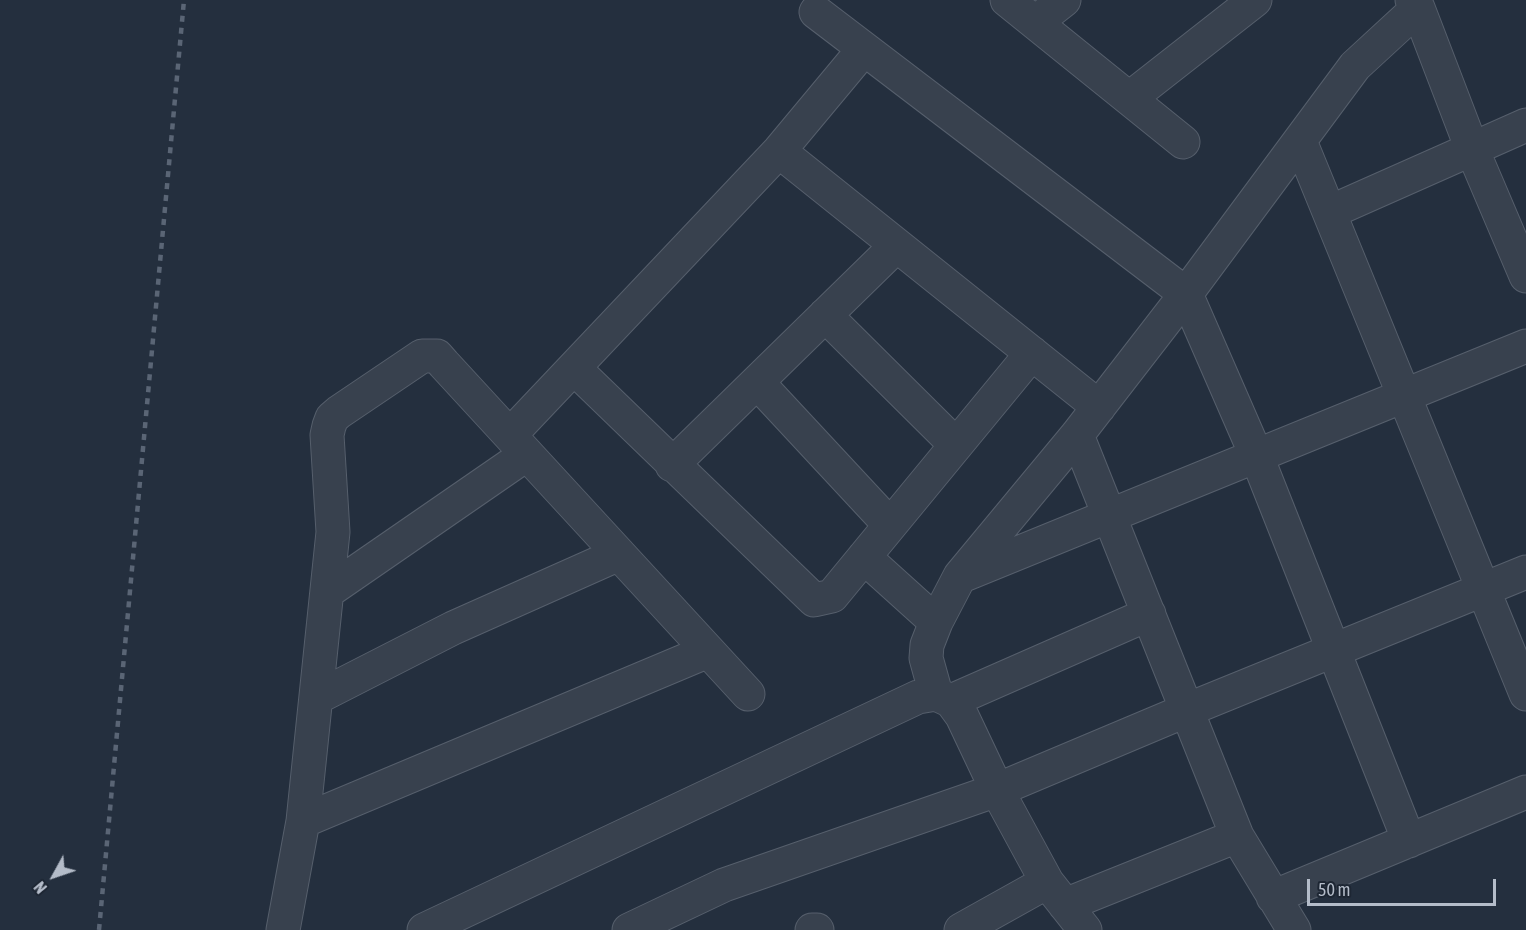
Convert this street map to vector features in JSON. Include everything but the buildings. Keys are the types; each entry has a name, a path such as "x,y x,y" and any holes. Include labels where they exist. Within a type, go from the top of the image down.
{"street":[{"path":"1007,0 1183,141"},
{"path":"1035,22 1064,0"},
{"path":"1130,98 1254,0"},
{"path":"1085,930 1056,894 997,790 963,716 944,698 926,658 936,622 960,576 1077,435 1186,294 1355,66 1415,4 1472,149 1523,263"},
{"path":"816,12 1186,294 1257,457 1409,841"},
{"path":"327,592 518,444 575,369 779,151 864,49"},
{"path":"1330,212 1526,125"},
{"path":"1300,141 1406,394 1526,694"},
{"path":"779,151 1098,407"},
{"path":"672,465 897,246"},
{"path":"825,315 956,446"},
{"path":"960,576 1526,346"},
{"path":"575,369 814,600 832,596 1032,353"},
{"path":"283,930 303,821 333,532 327,435 332,418 422,356 429,354 437,356 748,694"},
{"path":"757,382 890,525"},
{"path":"1077,435 1237,836 1294,930"},
{"path":"316,698 453,628 619,554"},
{"path":"864,557 936,622"},
{"path":"629,930 724,885 997,790 1187,710 1526,573"},
{"path":"424,930 908,702 944,698 1149,614"},
{"path":"303,821 708,651"},
{"path":"1273,897 1526,792"},
{"path":"960,930 1056,894 1237,836"},
{"path":"812,930 817,930"}],"railway":[{"path":"99,930 184,0"}]}
